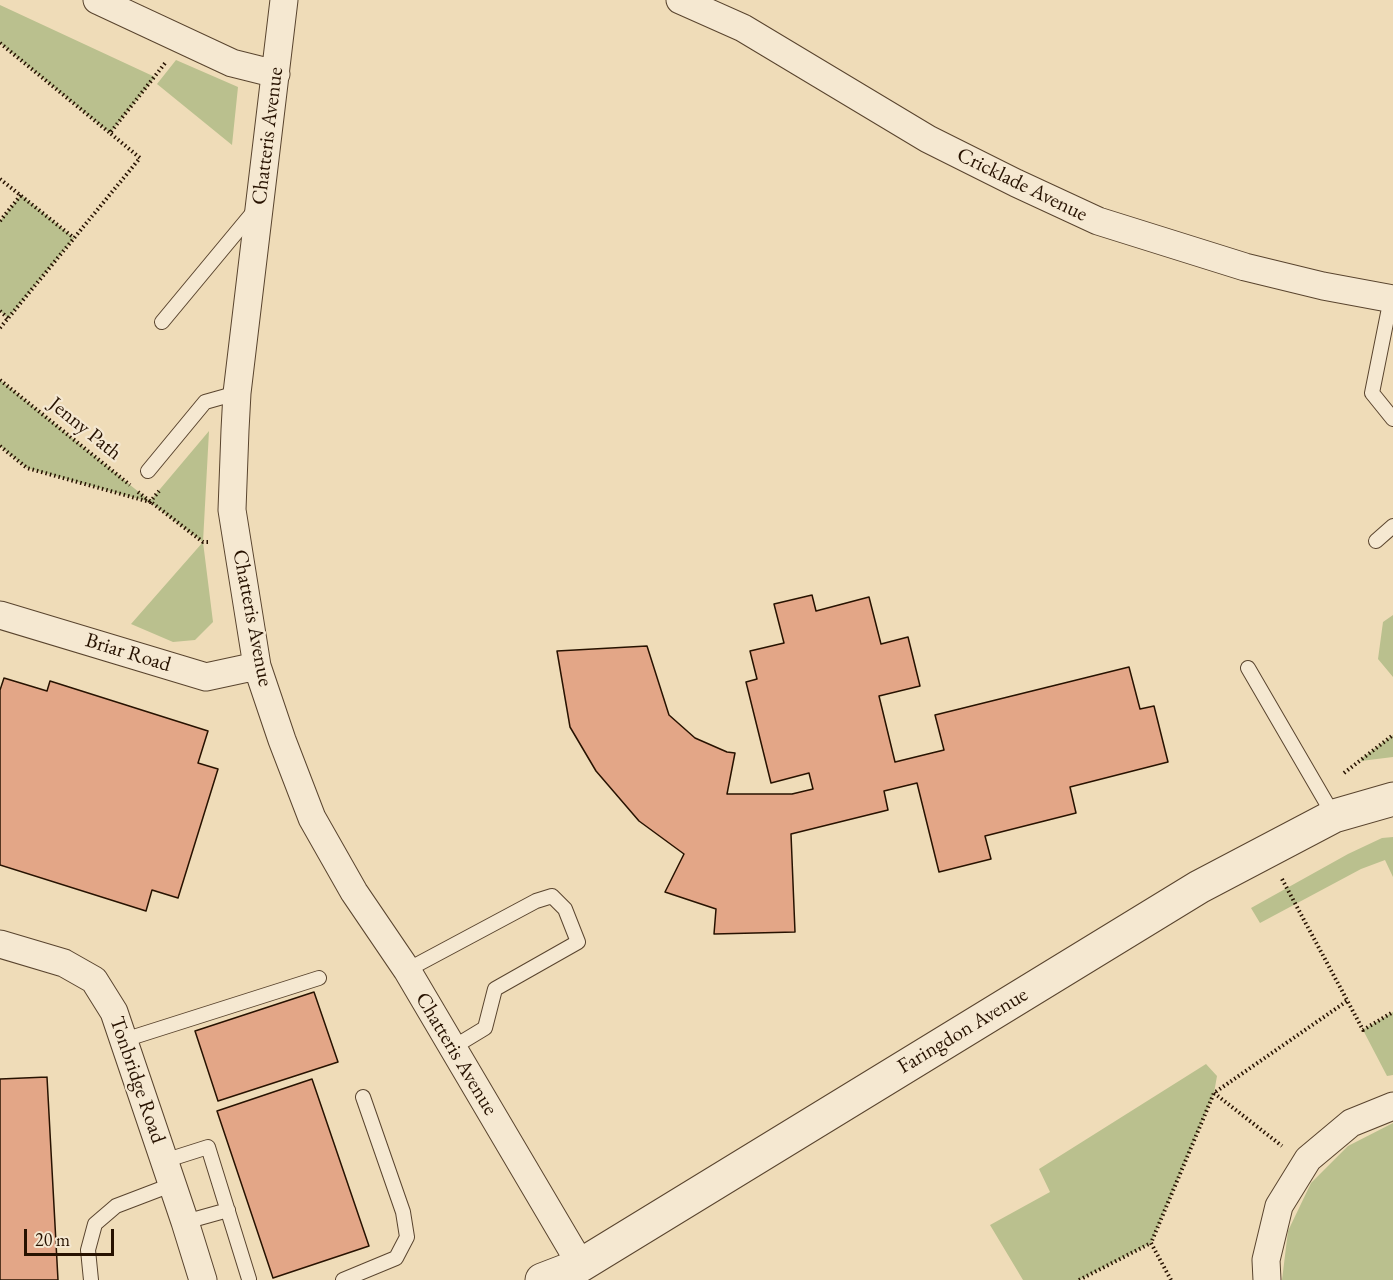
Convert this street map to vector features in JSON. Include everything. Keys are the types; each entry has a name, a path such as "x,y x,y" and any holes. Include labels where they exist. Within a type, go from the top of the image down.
{"street":[{"path":"97,0 232,63 276,74"},
{"name":"Chatteris Avenue","path":"284,0 237,393 232,510 257,666 312,818 354,892 407,970 581,1265"},
{"name":"Cricklade Avenue","path":"680,0 743,28 928,139 1098,221 1245,267 1323,286 1392,298"},
{"name":"Briar Road","path":"0,615 206,677 257,666"},
{"name":"Faringdon Avenue","path":"542,1280 581,1265 1189,892 1334,816 1393,799"},
{"name":"Tonbridge Road","path":"0,944 64,963 94,980 114,1012 203,1280"},
{"path":"1267,1280 1266,1260 1279,1206 1308,1159 1351,1123 1393,1106"}],"lane":[{"path":"162,322 259,205"},
{"path":"1392,298 1372,393 1393,419"},
{"path":"148,471 205,402 237,393"},
{"path":"1376,541 1393,526"},
{"path":"1248,668 1334,816"},
{"path":"407,970 536,901 552,896 565,909 578,942 495,989 485,1028 452,1048"},
{"path":"124,1040 320,978"},
{"path":"343,1280 396,1258 407,1237 403,1212 363,1097"},
{"path":"92,1280 88,1250 95,1224 116,1206 208,1147 248,1280"},
{"path":"185,1222 228,1210"}],"path":[{"path":"110,133 184,40"},
{"path":"0,43 140,158 0,328"},
{"path":"0,179 74,238"},
{"path":"0,221 21,195"},
{"path":"0,311 8,318"},
{"name":"Jenny Path","path":"0,380 150,502"},
{"name":"Jenny Path","path":"0,446 27,468 150,502"},
{"path":"165,484 150,502 203,542 237,542"},
{"path":"1344,772 1393,735"},
{"path":"1267,851 1363,1030 1393,1012"},
{"path":"1079,1280 1151,1243 1214,1093 1347,1000"},
{"path":"1214,1093 1305,1164"},
{"path":"1151,1243 1171,1280"}],"green space":[{"path":"0,5 155,77 110,133 0,43"},
{"path":"176,60 238,87 232,145 157,84"},
{"path":"21,195 74,238 8,318 0,311 0,221"},
{"path":"0,380 150,501 209,431 203,542 150,502 27,468 0,446"},
{"path":"203,542 213,622 195,640 173,642 131,624"},
{"path":"1393,615 1393,677 1378,659 1383,622"},
{"path":"1393,735 1393,757 1361,761 1361,759"},
{"path":"1393,837 1393,877 1385,860 1361,869 1260,923 1251,908 1348,854 1382,838"},
{"path":"1393,1012 1393,1075 1387,1076 1363,1030"},
{"path":"1206,1064 1217,1076 1214,1093 1151,1243 1079,1280 1023,1280 990,1225 1050,1192 1039,1169"},
{"path":"1393,1123 1393,1280 1282,1280 1288,1231 1311,1183 1348,1146"}],"building":[{"path":"812,595 816,611 869,597 881,644 908,637 920,686 879,696 895,762 944,750 935,715 1129,667 1140,709 1154,706 1168,762 1070,787 1076,813 985,836 991,859 939,872 917,783 884,791 888,810 791,834 795,932 714,934 716,909 665,892 684,854 639,821 596,771 570,727 557,651 647,646 669,715 695,738 727,752 735,753 727,794 792,794 813,789 809,773 771,783 746,682 757,679 750,651 784,643 774,604"},
{"path":"4,678 47,691 50,681 208,731 198,763 218,769 178,898 152,890 146,911 0,865 0,690"},
{"path":"314,992 338,1062 218,1101 195,1031"},
{"path":"47,1077 58,1280 0,1280 0,1079"},
{"path":"312,1079 369,1246 273,1278 217,1111"}]}
